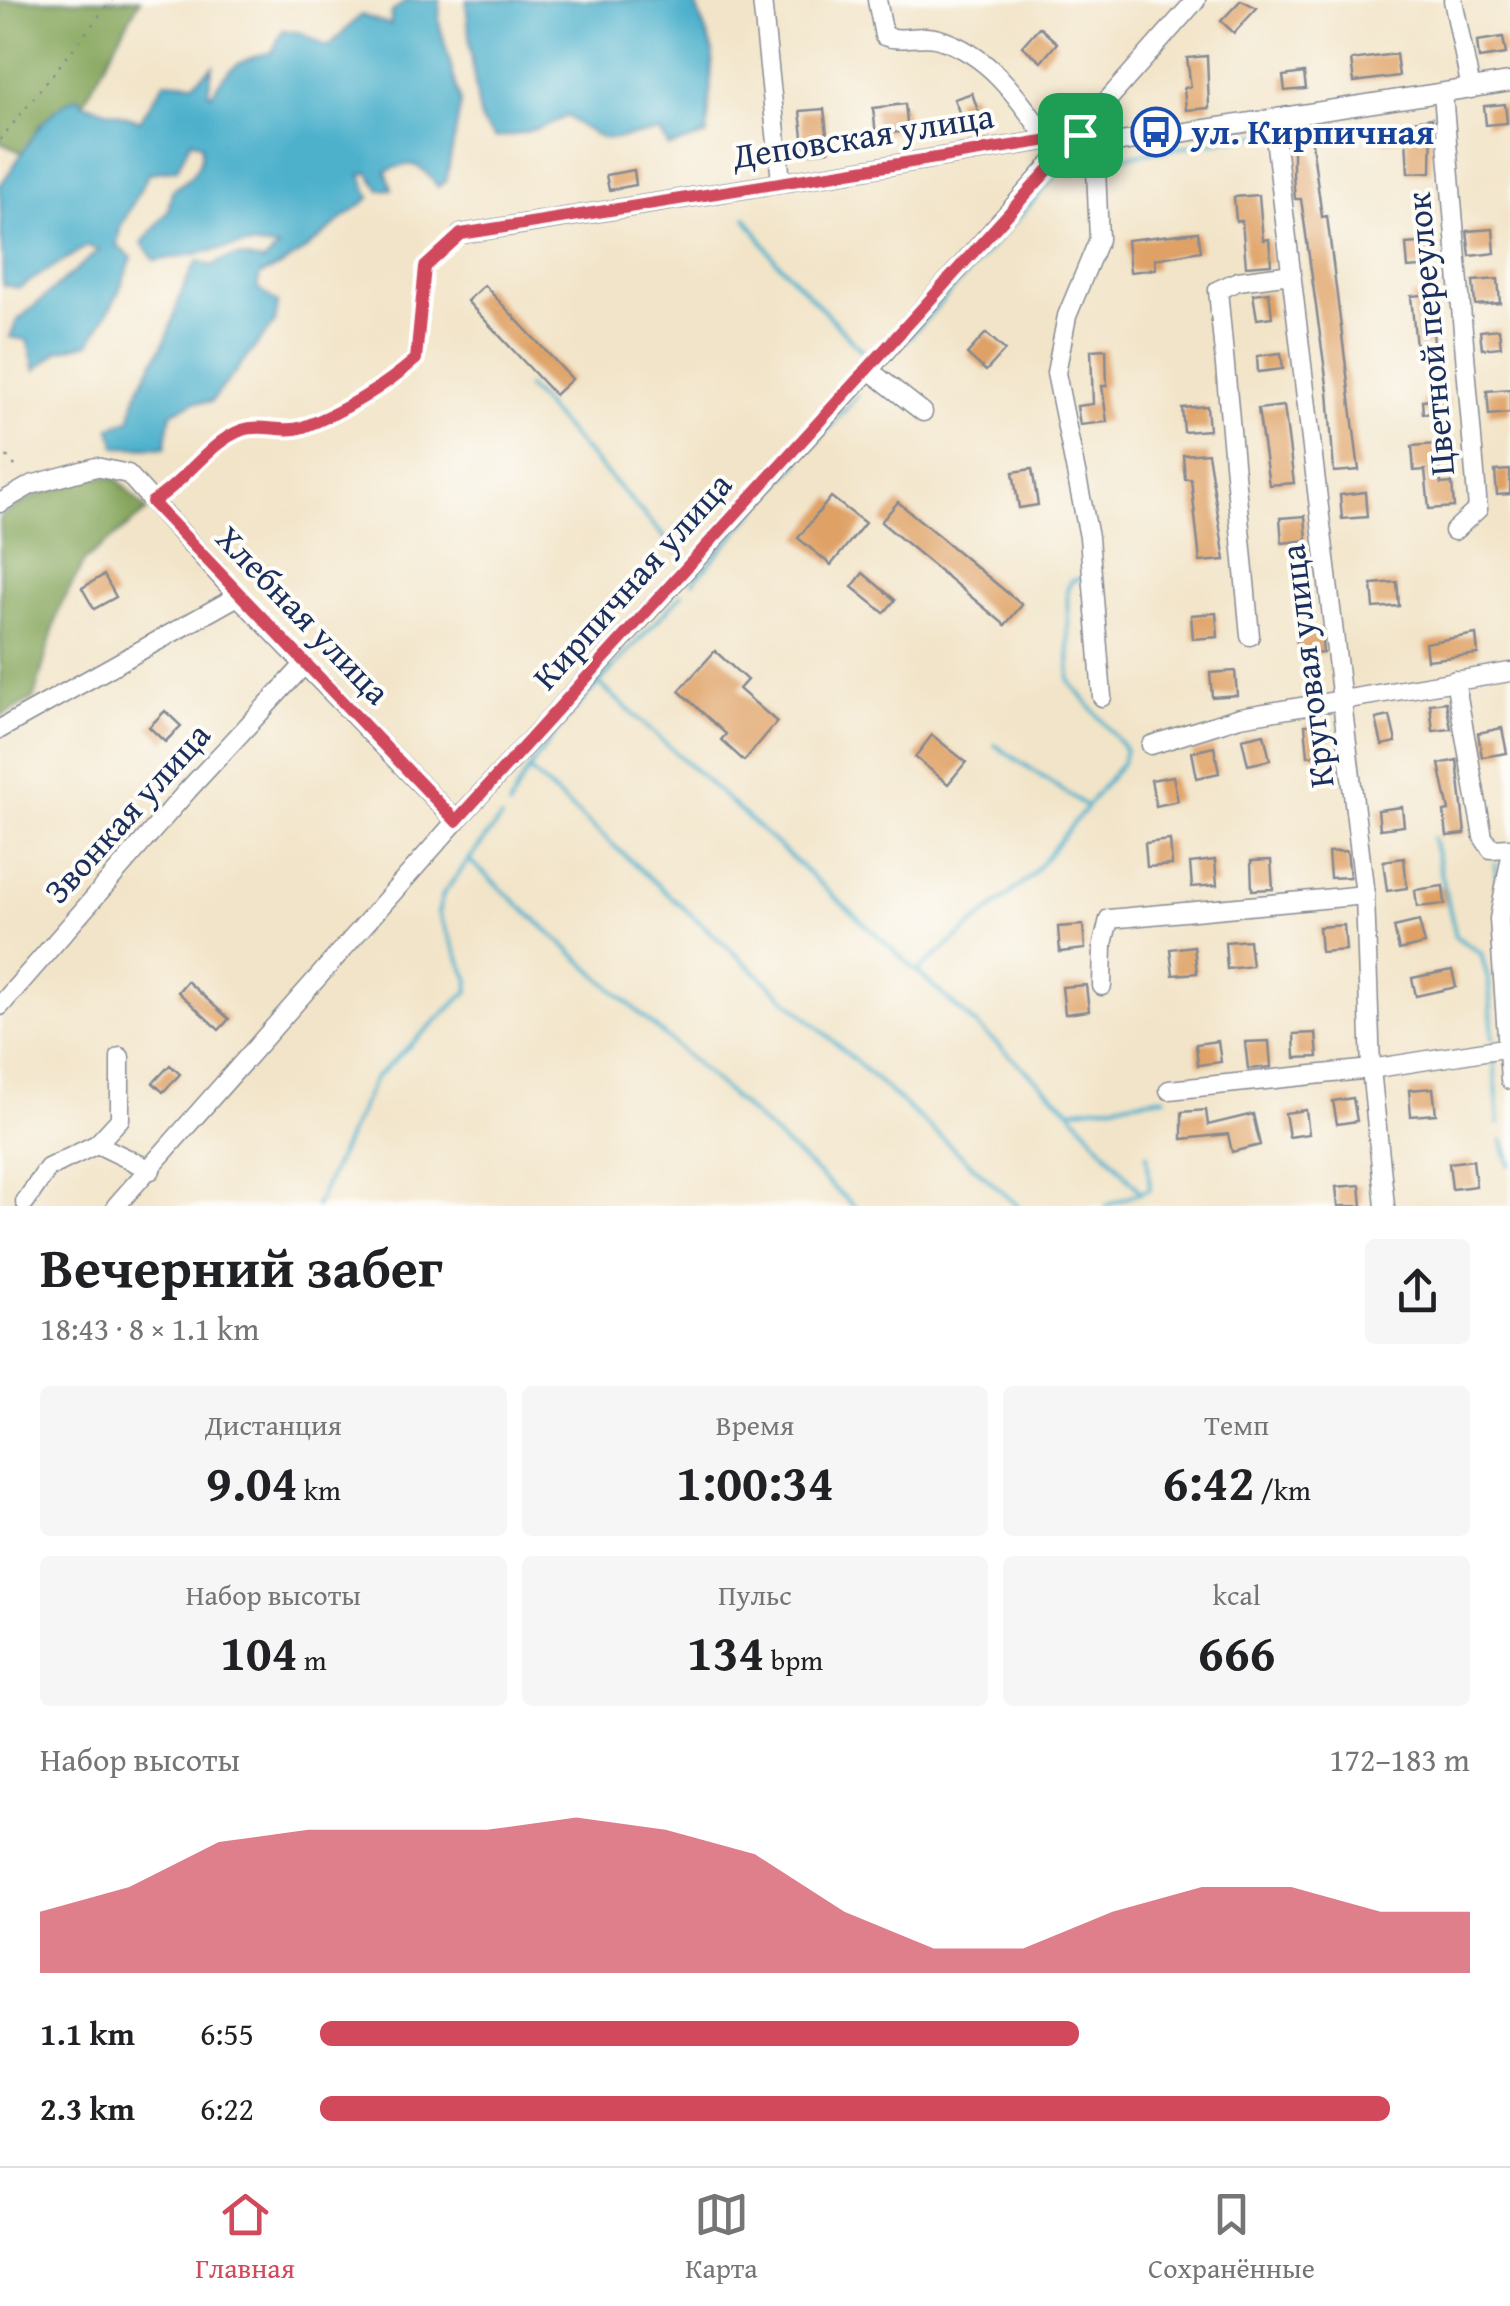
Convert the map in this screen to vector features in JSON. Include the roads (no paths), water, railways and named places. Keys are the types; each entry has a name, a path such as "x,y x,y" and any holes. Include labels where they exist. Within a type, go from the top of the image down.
{"street":[{"path":"762,0 781,181"},
{"path":"878,0 884,36 896,41 934,37 955,45 1007,81 1048,140"},
{"name":"Кирпичная улица","path":"116,1206 456,821 869,370 1087,140 1196,0"},
{"path":"1453,0 1471,89"},
{"name":"Деповская улица","path":"461,234 1048,140 1087,140 1274,120 1510,82"},
{"name":"Цветной переулок","path":"1443,94 1478,509 1454,531"},
{"name":"Круговая улица","path":"1274,120 1346,699 1366,895 1372,1069 1385,1206"},
{"path":"1087,140 1099,239 1067,316 1056,373 1089,537 1102,696"},
{"path":"1250,636 1218,290 1238,281 1292,274"},
{"path":"869,370 923,412"},
{"name":"Хлебная улица","path":"0,503 31,485 96,467 128,474 238,596 456,821"},
{"path":"0,729 238,596"},
{"name":"Звонкая улица","path":"0,1006 188,790 304,665"},
{"path":"1151,744 1240,717 1510,672"},
{"path":"1455,680 1484,837 1500,848"},
{"path":"1510,862 1499,919 1510,1080"},
{"path":"1102,986 1103,944 1109,918 1366,895"},
{"path":"1169,1090 1372,1069 1508,1047"},
{"path":"25,1202 48,1168 98,1144 120,1119 120,1057"},
{"path":"98,1144 151,1170"}],"water":[{"path":"407,0 440,0 439,22 461,103 446,181 438,187 421,169 403,165 386,171 392,189 380,190 368,172 361,175 370,198 303,251 260,275 257,288 278,303 275,322 211,402 194,402 171,413 165,448 116,447 110,428 131,419 136,396 198,261 212,266 237,257 264,262 278,248 245,245 155,261 142,243 168,211 172,191 198,166 201,144 191,140 177,169 149,173 120,228 117,246 132,258 116,298 90,343 59,351 35,370 27,340 10,337 17,321 99,250 87,246 19,288 3,285 0,185 44,122 54,111 79,97 83,103 140,121 165,81 194,83 213,66 208,92 212,94 236,66 272,52 283,30 302,33 328,47 361,15 390,25 392,12"},
{"path":"467,0 694,0 713,52 707,135 669,147 660,132 610,139 593,134 567,116 532,130 495,138 479,112"}],"waterway":[{"path":"1284,130 1306,127"},
{"path":"1101,161 1262,134"},
{"path":"905,342 1063,168"},
{"path":"746,218 773,257 862,351"},
{"path":"527,387 679,553"},
{"path":"812,447 858,395"},
{"path":"693,582 801,459"},
{"path":"918,971 1031,876 1122,763 1126,750 1070,682 1067,590 1072,580 1079,579"},
{"path":"509,807 522,781 562,724 682,594"},
{"path":"601,685 1070,1110 1141,1193"},
{"path":"995,745 1086,806"},
{"path":"530,771 1018,1206"},
{"path":"316,1206 375,1078 468,991 469,980 438,913 443,894 501,818"},
{"path":"1433,838 1456,937 1481,953 1489,983 1493,1039"},
{"path":"469,860 854,1206"},
{"path":"1495,864 1498,884"},
{"path":"1494,1057 1499,1124"},
{"path":"1070,1110 1165,1097"},
{"path":"1502,1140 1510,1165"},
{"path":"1105,1206 1150,1189 1147,1154"}],"place":[{"name":"ул. Кирпичная","path":"1156,132"}]}
